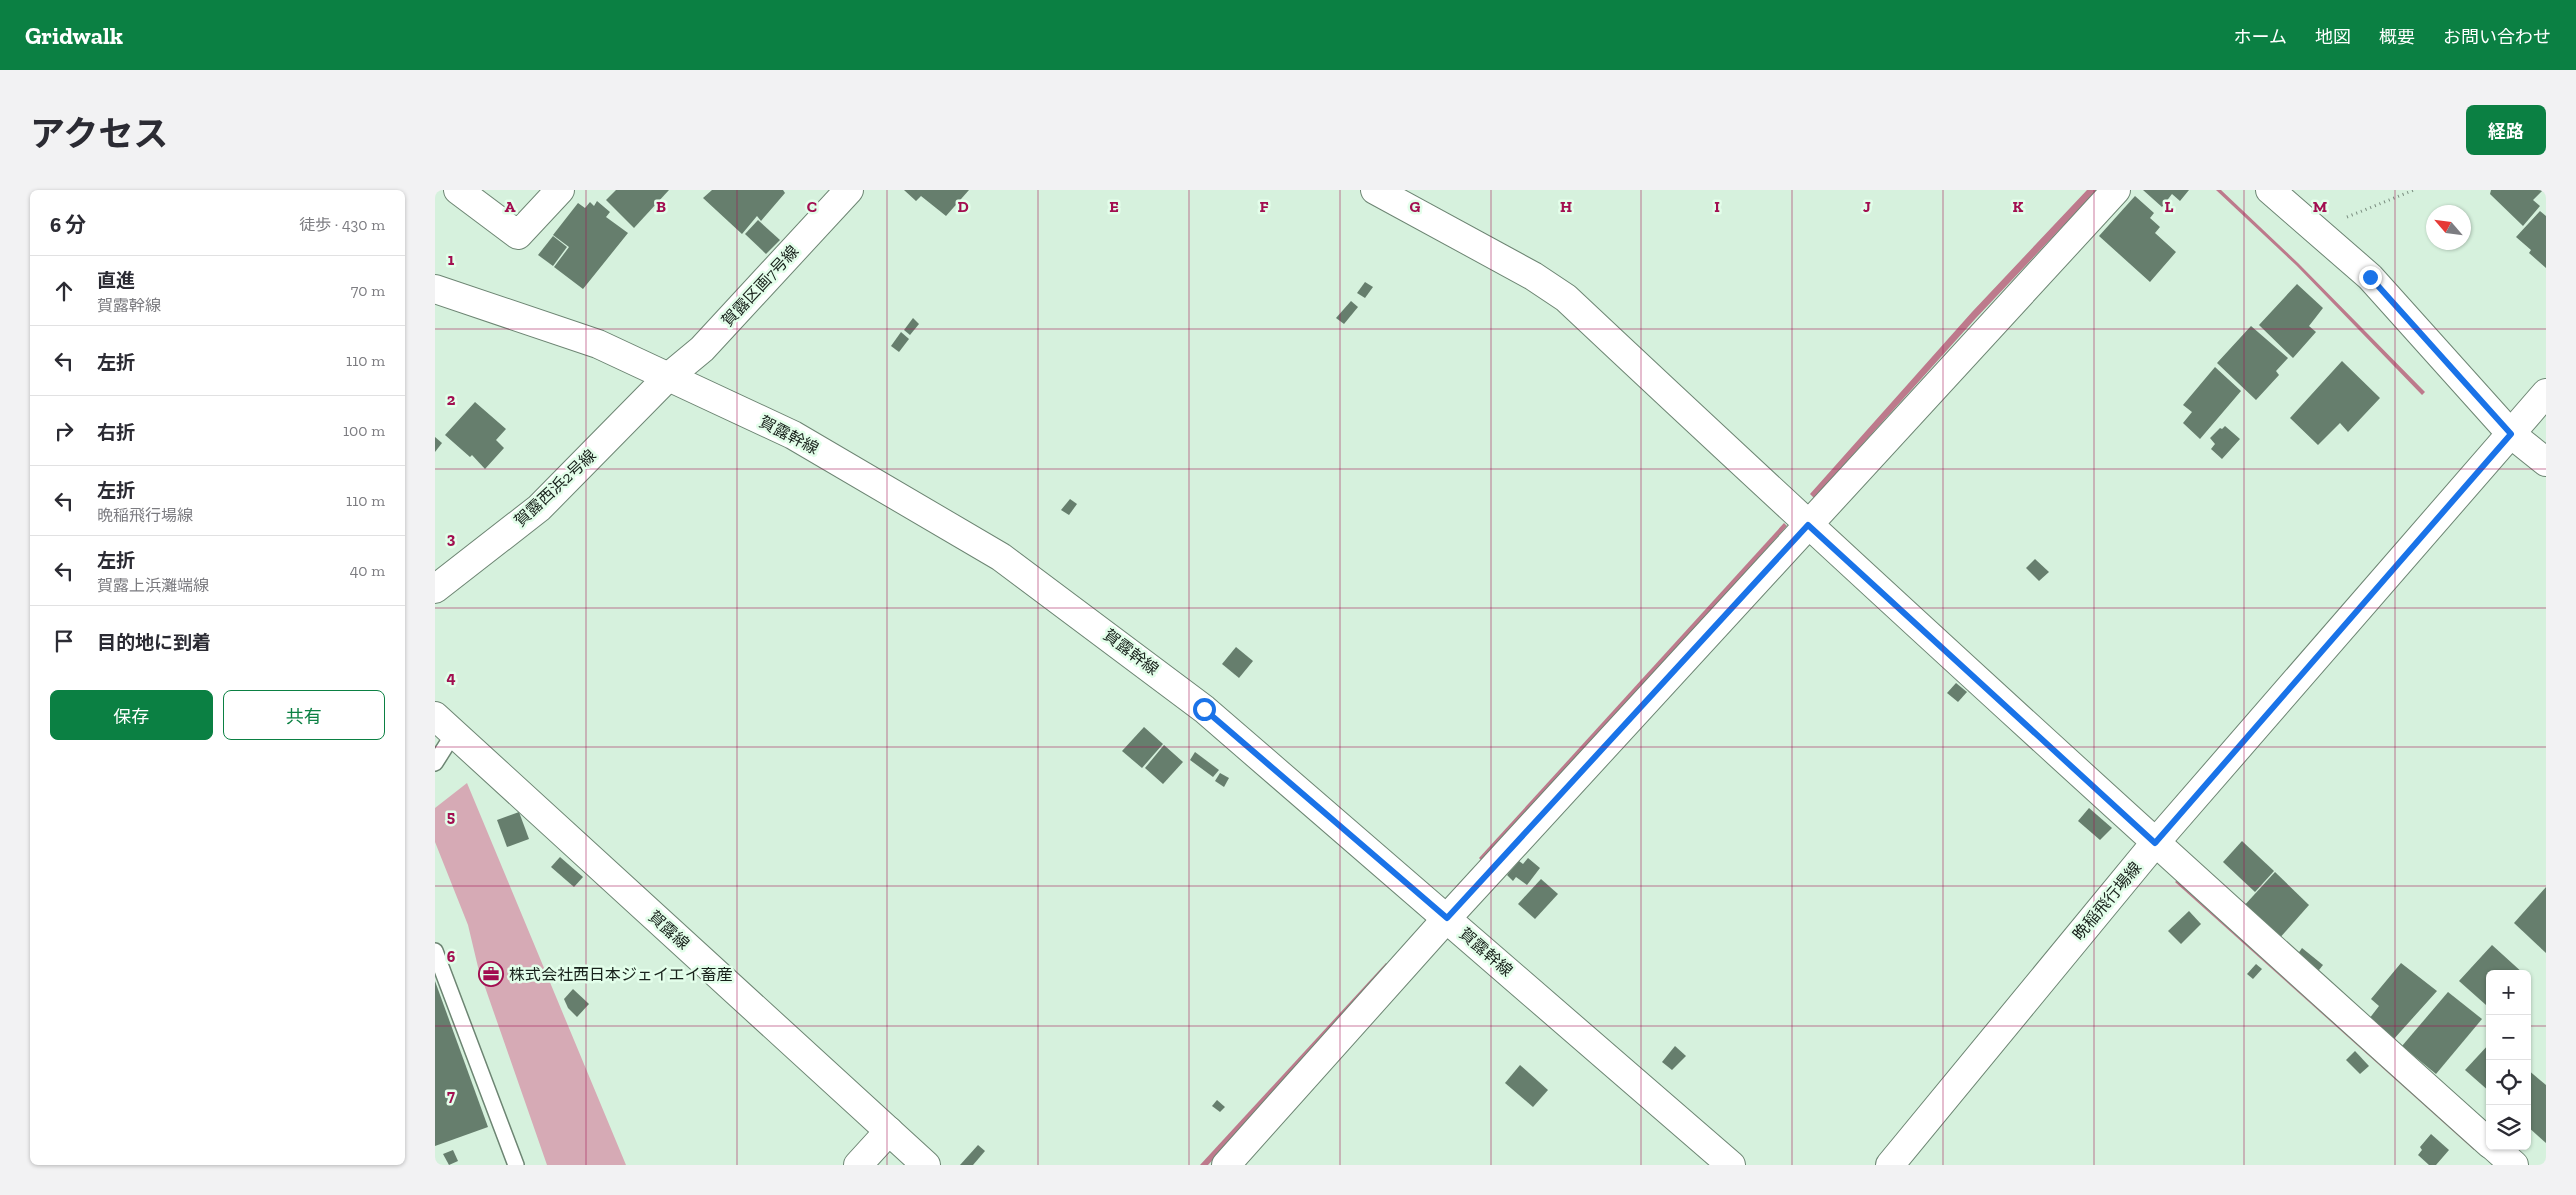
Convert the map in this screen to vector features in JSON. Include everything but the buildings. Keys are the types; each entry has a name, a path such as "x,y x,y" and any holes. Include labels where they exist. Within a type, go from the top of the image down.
{"street":[{"path":"458,190 518,235 560,190"},
{"name":"賀露区画7号線","path":"667,378 703,349 849,190"},
{"path":"1375,190 1533,276 1566,298 1808,525 2155,843 2486,1140"},
{"path":"1226,1165 1447,918 2115,190"},
{"path":"2269,190 2370,277 2511,434 2546,462"},
{"name":"賀露幹線","path":"435,289 597,344 793,435 1001,557 1204,709 1731,1165"},
{"name":"賀露西浜2号線","path":"435,589 539,508 667,378"},
{"name":"晩稲飛行場線","path":"1890,1165 2155,843 2546,393"},
{"name":"賀露線","path":"445,725 926,1165"},
{"path":"858,1165 889,1131"},
{"path":"2497,1150 2514,1165"}],"lane":[{"path":"435,763 445,725"},
{"path":"435,950 516,1165"}],"path":[{"path":"2316,230 2414,190"}],"shaded area":[{"path":"2087,190 2097,190 1976,318 1814,498 1810,494 1972,312"},
{"path":"2216,190 2221,190 2298,263 2425,392 2422,395 2296,265"},
{"path":"1784,523 1787,526 1484,863 1479,858"},
{"path":"467,783 626,1165 547,1165 478,967 468,925 435,842 435,808"},
{"path":"2180,878 2479,1145 2474,1150 2175,882"},
{"path":"1386,963 1390,967 1208,1165 1200,1165"}],"place":[{"name":"株式会社西日本ジェイエイ畜産","path":"491,974"}],"route":[{"path":"1204,709 1447,918 1808,525 2155,843 2511,434 2370,277"}]}
